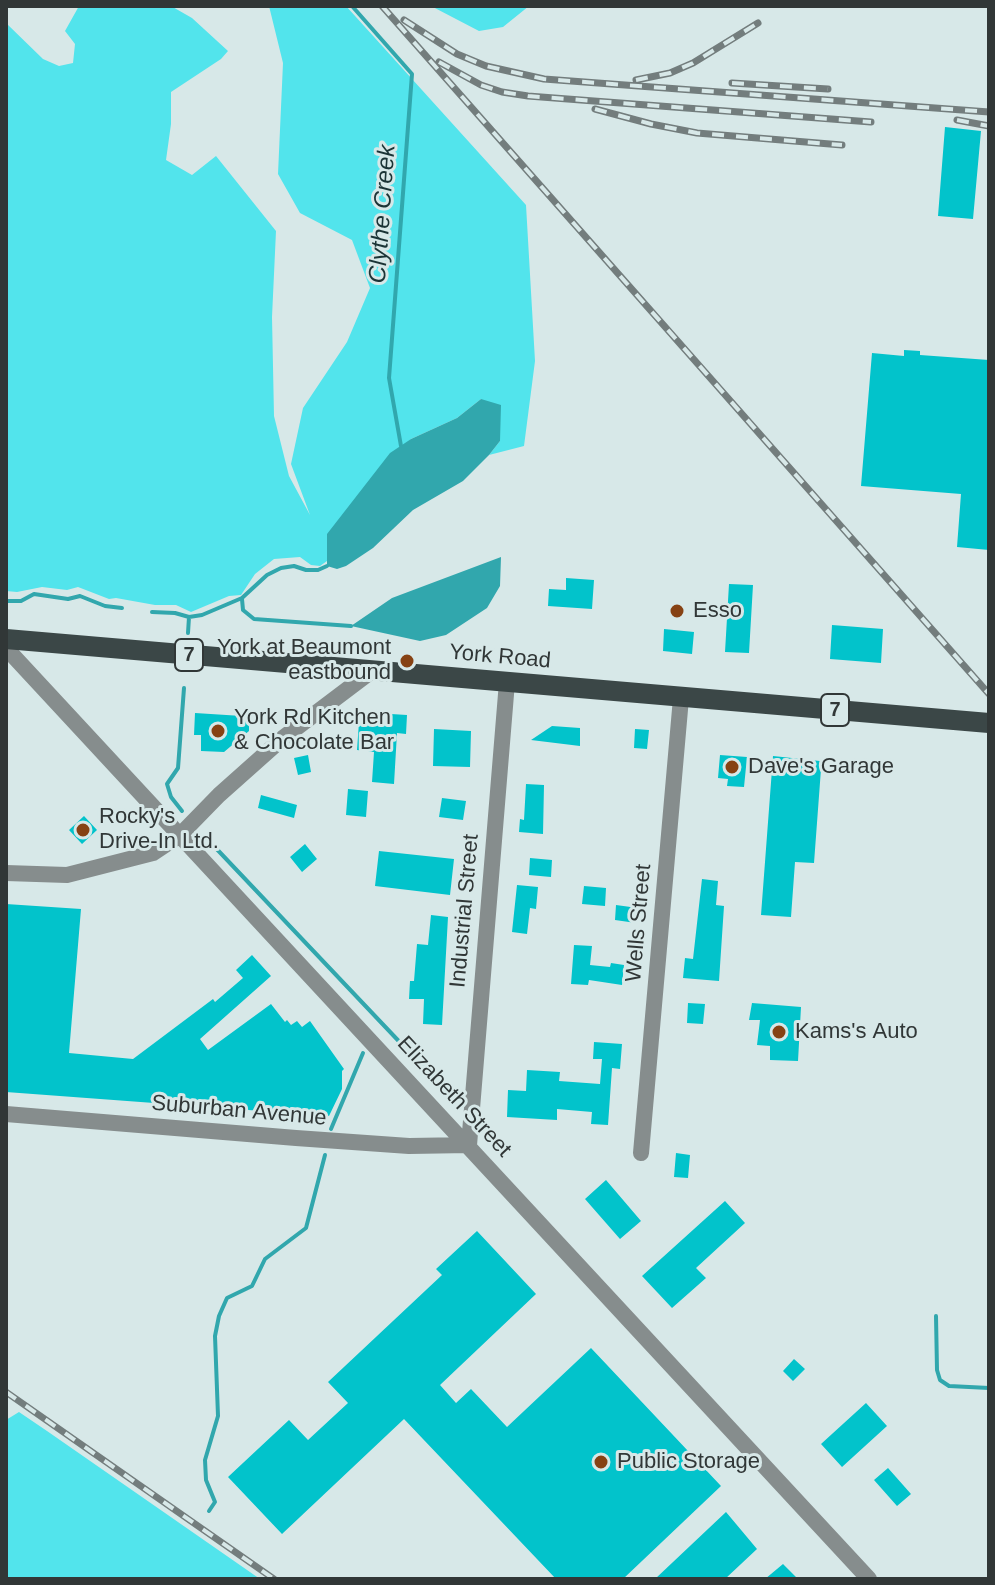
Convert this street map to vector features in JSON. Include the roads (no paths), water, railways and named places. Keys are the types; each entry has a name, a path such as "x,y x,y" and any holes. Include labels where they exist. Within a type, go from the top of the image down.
{"main road":[{"name":"York Road","path":"6,639 989,723"}],"street":[{"name":"Elizabeth Street","path":"6,648 869,1579"},
{"path":"6,873 67,875 153,853 180,835 283,738 373,670"},
{"name":"Industrial Street","path":"469,1145 507,682"},
{"name":"Wells Street","path":"641,1153 681,698"},
{"name":"Suburban Avenue","path":"6,1114 409,1146 469,1145"}],"waterway":[{"name":"Clythe Creek","path":"352,6 412,74 389,378 401,446"},
{"name":"Clythe Creek","path":"152,612 189,617 202,615 242,598 267,575 281,568 294,566 318,570 327,566"},
{"name":"Clythe Creek","path":"6,601 21,601 34,594 68,599 80,596 105,606 122,608"},
{"path":"242,599 243,610 254,619 351,626"},
{"path":"188,633 189,617"},
{"path":"182,811 171,797 167,784 178,768 184,688"},
{"path":"211,843 454,1096"},
{"path":"331,1129 363,1053"},
{"path":"209,1511 215,1502 206,1480 205,1460 218,1416 215,1336 219,1316 227,1298 252,1286 265,1259 306,1228 325,1155"},
{"path":"936,1316 940,1380 949,1386 989,1388"}],"railway":[{"path":"382,6 989,694"},
{"path":"404,20 457,54 486,66 544,79 989,112"},
{"path":"636,80 670,73 693,63 758,23"},
{"path":"439,62 481,85 528,96 871,122"},
{"path":"732,83 828,89"},
{"path":"595,109 697,133 842,145"},
{"path":"957,120 989,126"},
{"path":"6,1392 274,1579"}],"place":[{"name":"Esso","path":"677,611"},
{"name":"York at Beaumont eastbound","path":"407,661"},
{"name":"York Rd Kitchen & Chocolate Bar","path":"218,731"},
{"name":"Dave's Garage","path":"732,767"},
{"name":"Rocky's Drive-In Ltd.","path":"83,830"},
{"name":"Kams's Auto","path":"779,1032"},
{"name":"Public Storage","path":"601,1462"}]}
